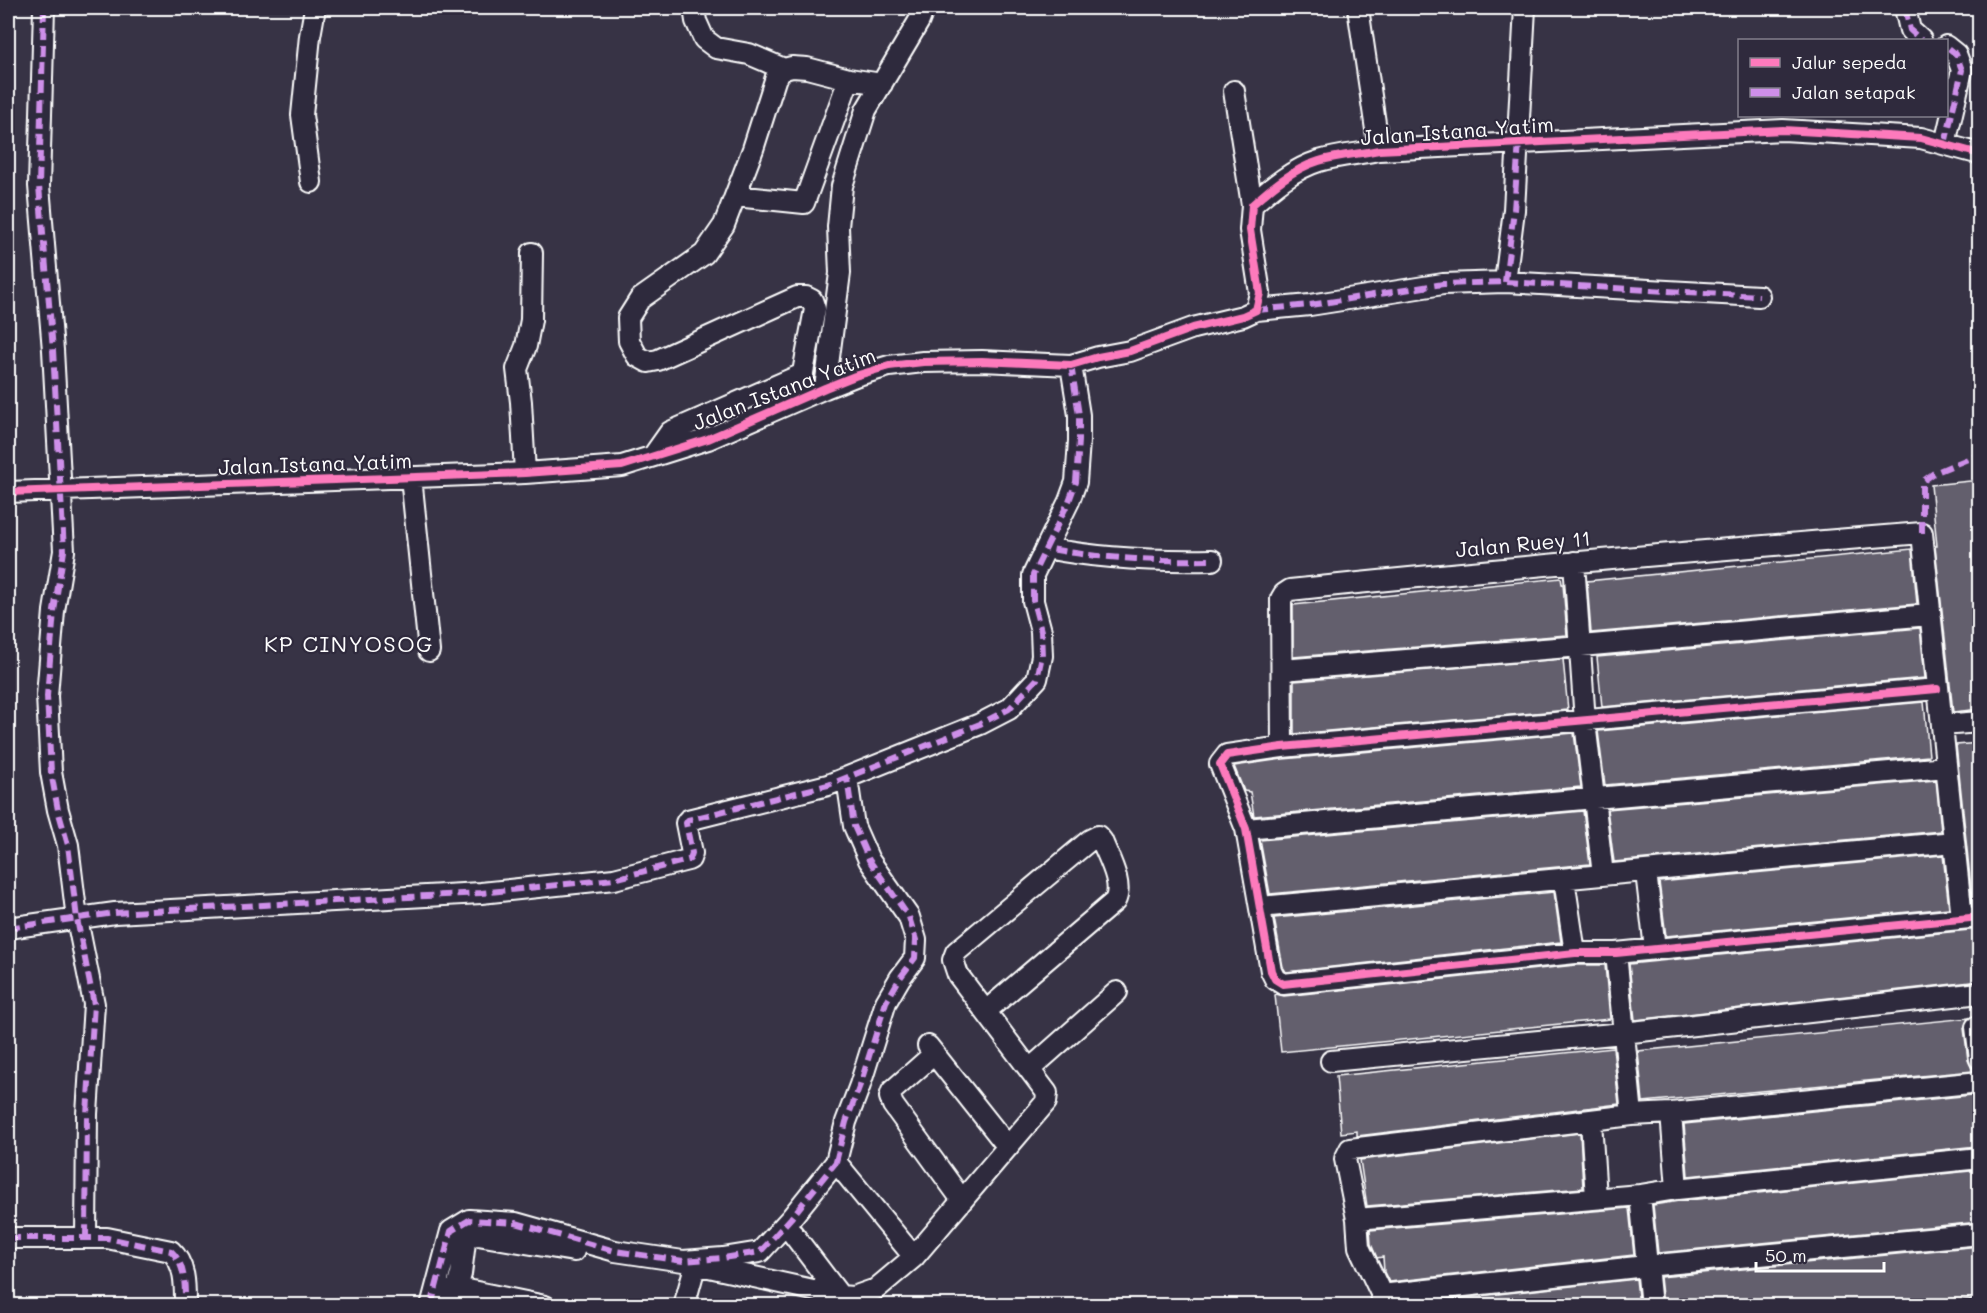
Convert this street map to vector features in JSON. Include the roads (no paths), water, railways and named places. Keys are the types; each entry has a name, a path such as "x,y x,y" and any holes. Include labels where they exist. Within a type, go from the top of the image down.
{"street":[{"path":"44,8 39,186 53,350 64,551 54,611 47,696 51,772 58,810 68,845 77,919 94,1004 87,1114 86,1237"},
{"path":"311,182 302,115 315,8"},
{"path":"694,8 696,21 704,39 716,48 749,54 784,69"},
{"path":"825,388 840,273 838,227 842,186 866,110 919,21 924,8"},
{"path":"1358,8 1379,150"},
{"path":"1505,282 1519,142 1525,8"},
{"path":"1905,8 1910,30 1920,39"},
{"path":"1945,144 1962,70 1956,54 1948,47"},
{"path":"798,399 815,309 812,300 806,297 797,297 658,360 648,362 636,356 629,341 628,318 640,299 704,254 724,225 753,149 776,77 784,69 807,68 849,79 882,84"},
{"path":"735,196 804,203 849,79"},
{"path":"1234,91 1252,205 1250,230 1260,293 1256,310"},
{"name":"Jalan Istana Yatim","path":"1252,205 1273,186 1296,171 1319,161 1379,150 1783,130 1921,138 1980,154"},
{"path":"525,473 517,369 526,346 531,320 532,253"},
{"name":"Jalan Istana Yatim","path":"8,492 525,473 622,466 708,439 825,388 889,366 923,362 982,361 1071,365 1130,351 1193,328 1243,316 1256,310 1310,305 1443,284 1505,282 1759,296"},
{"path":"8,928 115,913 481,893 614,879 690,859 692,853 686,823 688,820 828,785 980,724 1009,709 1037,679 1042,656 1041,631 1033,601 1033,575 1076,482 1078,415 1071,365"},
{"path":"653,456 670,432 803,374"},
{"path":"411,477 429,651"},
{"name":"Jalan Ruey 11","path":"1282,747 1281,599 1290,590 1574,562 1922,533 1929,615"},
{"path":"1046,548 1168,561 1212,560"},
{"path":"1574,562 1585,722 1603,875"},
{"path":"1282,670 1929,615 1954,842 1971,917 1616,953 1575,953 1282,984 1270,971 1246,829 1220,764 1227,755 1282,747 1585,722 1937,689"},
{"path":"1942,725 1980,722"},
{"path":"1246,829 1946,766"},
{"path":"431,1305 451,1231 469,1220 516,1223 615,1251 683,1261 723,1258 759,1252 838,1164 846,1122 857,1096 886,1002 915,958 916,940 909,917 869,860 855,826 847,778"},
{"path":"457,1288 465,1242 478,1235 694,1270 709,1267 840,1296 853,1297 876,1289 914,1257 1046,1102 1047,1093 954,968 953,960 956,952 1090,840 1098,836 1118,884 1118,897 1115,902 987,1011"},
{"path":"1260,907 1954,842"},
{"path":"1647,872 1655,949"},
{"path":"1564,879 1575,953"},
{"path":"1616,953 1632,1115"},
{"path":"1030,1069 1117,992"},
{"path":"1331,1061 1623,1033 1980,993"},
{"path":"1976,1027 1980,1059"},
{"path":"962,1200 893,1105 890,1097 892,1091 931,1050 1008,1147"},
{"path":"1980,1082 1632,1115 1350,1149 1345,1159 1357,1219 1359,1247 1384,1300 1646,1266 1980,1234"},
{"path":"1671,1113 1677,1189"},
{"path":"1591,1121 1596,1198"},
{"path":"1357,1219 1640,1195 1677,1189 1980,1158"},
{"path":"838,1164 914,1257"},
{"path":"1640,1195 1651,1305"},
{"path":"793,1234 840,1296"},
{"path":"8,1238 86,1237 121,1240 171,1251 178,1258 183,1270 185,1305"},
{"path":"684,1305 694,1270"},
{"path":"440,1305 443,1295 457,1288 545,1305"}],"district":[{"name":"KP CINYOSOG","path":"349,643"}]}
